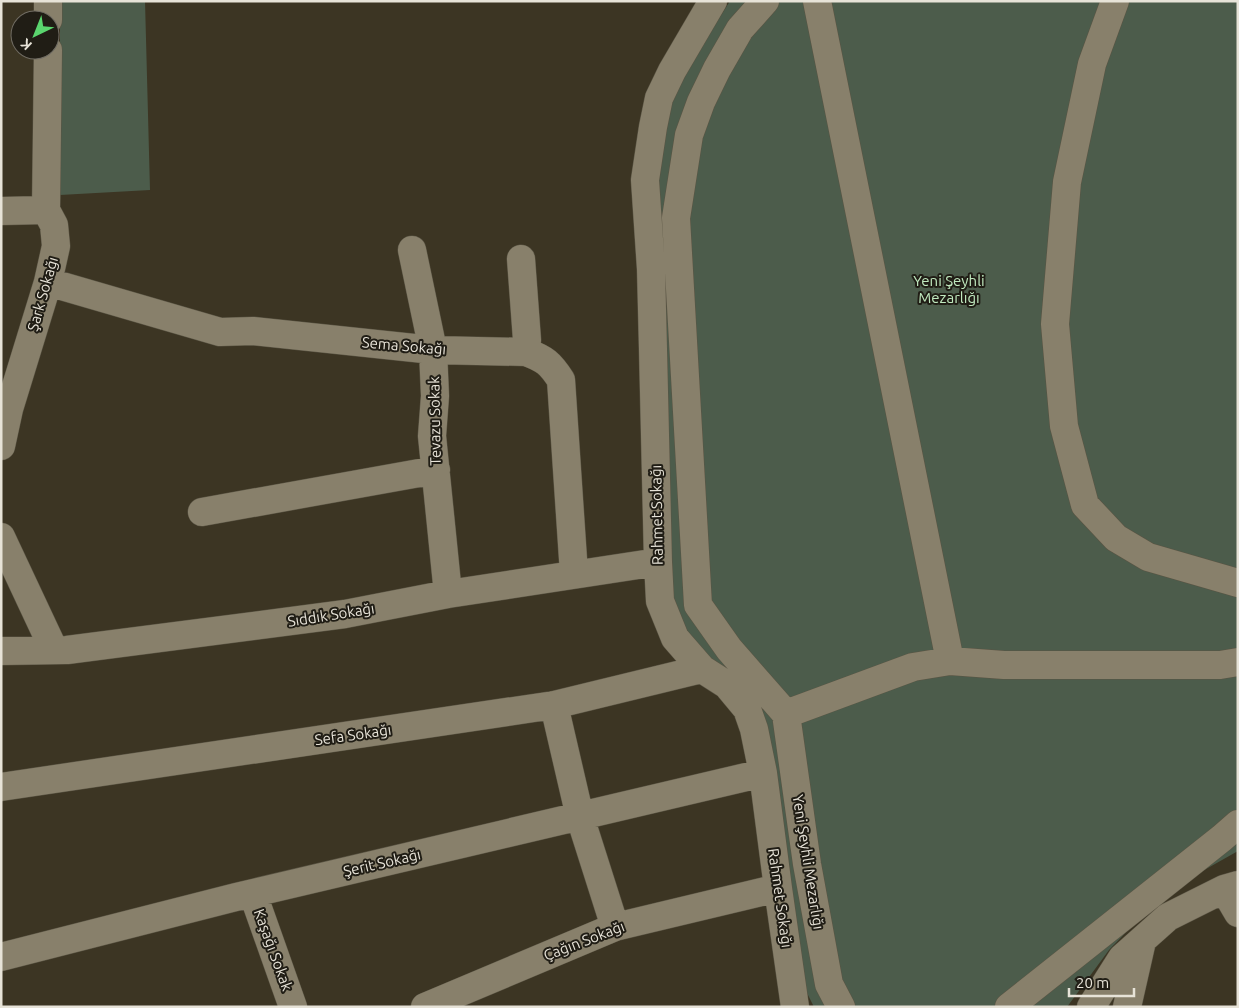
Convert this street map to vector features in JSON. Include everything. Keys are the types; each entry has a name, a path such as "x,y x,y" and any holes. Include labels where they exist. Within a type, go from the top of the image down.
{"street":[{"name":"Rahmet Sokağı","path":"713,1 672,71 659,98 646,180 652,304 660,601 675,638 702,669 727,685 747,708 754,729 764,773 795,1007"},
{"path":"765,1 740,29 700,102 689,135 676,218 698,605 729,649 786,714 913,666 950,662 1024,665 1220,665 1238,662"},
{"path":"816,1 950,662"},
{"path":"1115,1 1092,64 1067,182 1056,324 1064,426 1085,505 1116,538 1148,557 1238,583"},
{"name":"Şark Sokağı","path":"1,446 9,409 48,282 56,246 54,225 46,210 48,60"},
{"path":"1,211 46,210"},
{"name":"Tevazu Sokak","path":"412,250 433,350 435,396 432,436 448,594"},
{"path":"521,259 527,340 526,352"},
{"name":"Sema Sokağı","path":"48,282 220,332 253,331 433,350 526,352 540,357 553,367 561,380 574,574"},
{"path":"202,512 436,470"},
{"path":"1,537 54,650"},
{"name":"Sıddık Sokağı","path":"1,651 67,650 346,614 448,594 658,562"},
{"name":"Sefa Sokağı","path":"1,787 554,705 702,669"},
{"path":"554,705 580,817 615,926"},
{"name":"Yeni Şeyhli Mezarlığı","path":"786,714 807,864 829,984 841,1007"},
{"name":"Şerit Sokağı","path":"1,957 253,894 764,773"},
{"path":"1009,1007 1233,833"},
{"path":"1091,1007 1122,958 1168,917 1231,887 1238,913"},
{"name":"Çağın Sokağı","path":"425,1007 615,926 778,888"},
{"name":"Kaşağı Sokak","path":"253,894 293,1007"},
{"path":"1127,1007 1142,941"}],"green space":[{"path":"60,1 145,1 150,190 60,195"},
{"name":"Yeni Şeyhli Mezarlığı","path":"730,1 1238,1 1238,851 1199,873 1136,922 1109,950 1067,1007 814,1007 799,977 769,760 690,643 672,606 657,166 666,113 680,80"}]}
